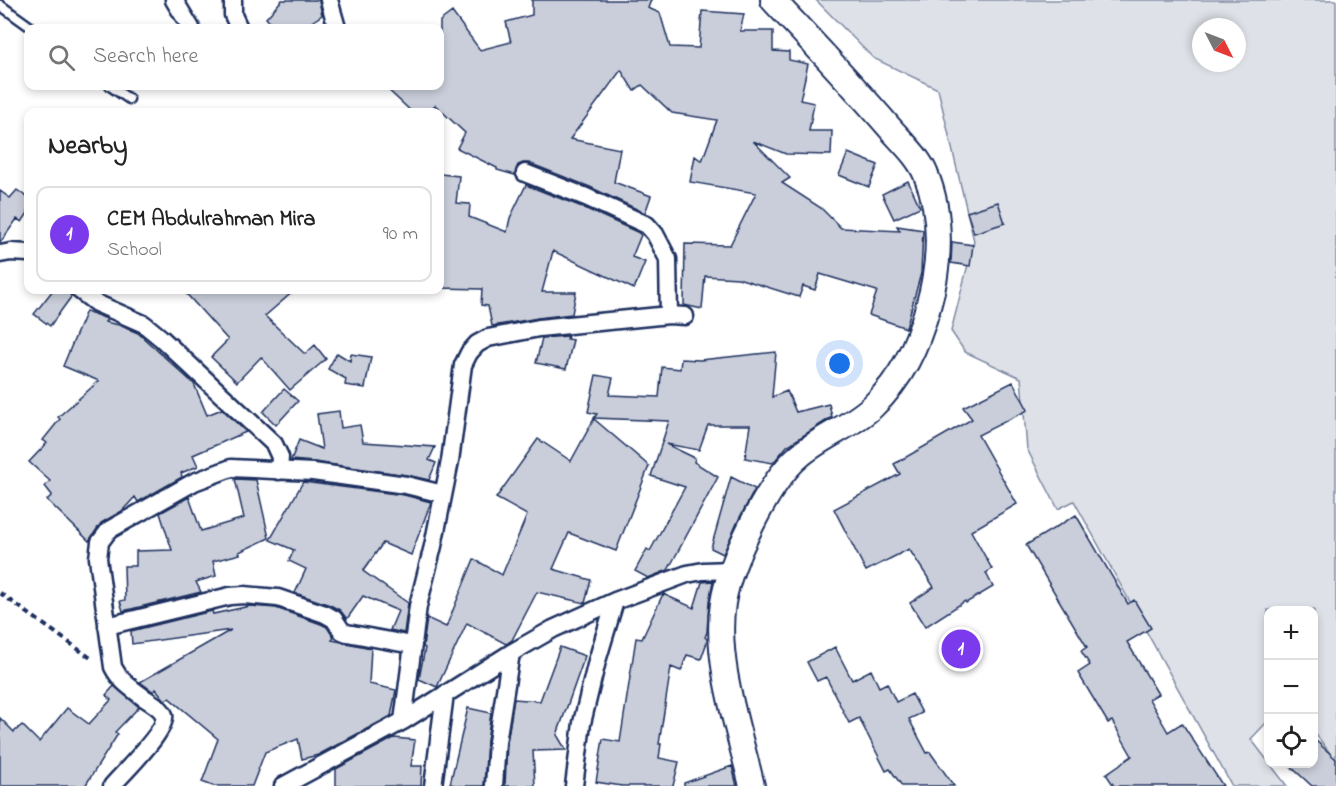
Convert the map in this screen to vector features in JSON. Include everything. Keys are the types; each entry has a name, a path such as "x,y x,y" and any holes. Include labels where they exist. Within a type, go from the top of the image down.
{"main road":[{"path":"752,786 723,663 723,603 732,570 758,512 775,482 798,457 871,407 896,382 911,358 935,281 937,220 925,173 872,107 773,0"}],"street":[{"path":"174,0 189,24"},
{"path":"233,0 235,24"},
{"path":"329,0 336,24"},
{"path":"403,721 418,606 443,494 463,364 469,353 477,344 488,338 539,328 677,315 668,259 659,240 647,225 525,173"},
{"path":"0,254 10,252 24,254"},
{"path":"82,294 96,303 144,324 274,444 280,457 279,471"},
{"path":"112,786 147,747 165,720 161,710 127,685 117,674 111,660 98,550 104,535 109,530 194,482 231,468 313,472 406,485 443,494"},
{"path":"283,786 403,721 512,652 553,629 615,601 687,573 732,570"},
{"path":"107,626 230,596 251,595 285,600 325,614 334,619 342,631 351,634 412,645"},
{"path":"574,786 582,723 615,601"},
{"path":"494,786 497,742 512,652"},
{"path":"434,786 445,694"}],"lane":[{"path":"0,5 26,24"},
{"path":"116,90 129,99"}],"path":[{"path":"0,593 81,652 117,674"}],"shaded area":[{"path":"816,0 1336,0 1336,761 1318,737 1318,606 1264,606 1264,725 1251,739 1264,756 1264,768 1273,768 1287,786 1232,786 1074,501 1058,509 1027,449 1021,378 965,352 951,331 974,241 938,89 873,58"}],"building":[{"path":"282,0 319,0 322,15 309,24 271,24 266,18"},
{"path":"532,0 651,0 648,8 660,13 670,47 699,48 702,11 744,14 740,31 773,31 773,51 789,52 789,60 808,64 800,100 814,103 809,131 832,131 831,155 786,154 753,141 790,178 782,183 821,208 841,228 900,231 897,226 923,230 921,273 906,328 869,315 877,291 820,274 815,290 803,286 799,297 738,278 705,276 702,309 684,305 685,244 730,245 756,193 690,182 695,156 702,161 717,120 672,113 642,85 634,91 621,70 570,139 620,149 614,182 651,196 645,213 590,187 529,163 518,165 515,175 497,170 457,148 465,133 444,113 444,108 438,108 435,105 432,108 408,108 388,90 444,90 444,24 440,24 440,21 452,12 480,50 511,42 506,22 532,15"},
{"path":"848,153 878,165 869,187 839,175"},
{"path":"444,174 459,176 456,203 470,204 469,217 507,232 510,218 526,185 582,207 641,235 632,257 645,262 634,289 553,251 542,292 576,292 572,314 492,326 488,306 481,305 482,289 444,288"},
{"path":"908,181 920,207 894,219 882,194"},
{"path":"17,190 24,195 24,219 22,222 17,219 0,243 0,191 10,198"},
{"path":"998,202 1005,223 974,233 967,212"},
{"path":"952,242 973,245 970,266 951,263"},
{"path":"50,294 70,294 71,297 50,326 34,314"},
{"path":"187,294 290,294 265,316 305,354 315,345 326,359 290,390 261,357 237,382 211,357 228,340"},
{"path":"86,311 107,319 105,322 138,333 194,384 207,415 222,409 246,432 193,455 198,466 181,473 182,477 138,502 135,497 122,511 101,523 89,541 47,500 52,495 45,486 50,481 29,462 47,443 43,440 60,419 58,417 99,381 63,366"},
{"path":"568,336 567,339 573,340 566,369 536,363 542,338"},
{"path":"776,352 772,397 787,391 796,412 829,404 832,417 787,446 773,463 745,458 750,425 708,425 699,450 666,444 695,458 694,462 718,477 668,570 648,578 635,571 647,549 650,551 685,487 651,476 669,421 594,418 597,414 588,412 596,375 613,378 609,395 659,397 662,367 680,369 681,359 700,360"},
{"path":"337,353 350,361 351,354 371,357 365,388 345,385 346,379 328,369"},
{"path":"1013,382 1028,410 978,435 1017,504 971,531 992,569 986,573 993,587 966,603 965,601 925,627 910,603 934,587 909,549 866,571 834,509 900,474 894,464 972,419 963,407"},
{"path":"284,389 298,401 276,425 263,412"},
{"path":"339,411 341,428 360,425 363,442 435,447 429,460 436,463 429,480 291,460 299,440 322,449 317,414"},
{"path":"594,419 649,466 616,551 569,533 553,569 591,580 585,603 537,592 512,640 506,644 467,623 437,687 419,679 425,648 423,647 427,618 446,627 474,559 502,575 527,515 496,498 538,439 571,461"},
{"path":"731,477 755,489 723,554 711,548"},
{"path":"235,479 256,480 269,538 239,552 240,554 213,561 216,576 196,582 201,592 123,611 120,601 125,600 124,566 136,566 136,551 172,550 160,513 189,497 201,531 244,518"},
{"path":"303,482 404,495 431,502 411,555 383,543 363,571 408,603 404,633 390,630 398,611 363,596 347,619 340,610 330,605 295,593 306,569 289,561 294,550 270,540"},
{"path":"1076,515 1128,604 1134,600 1151,628 1127,642 1158,694 1149,699 1168,732 1182,723 1223,786 1114,786 1106,774 1132,756 1112,721 1108,723 1078,673 1090,665 1081,651 1087,647 1026,545"},
{"path":"713,581 705,637 707,642 701,659 687,655 681,671 671,667 659,744 661,744 659,758 679,762 673,786 622,786 596,782 603,739 620,742 636,638 642,639 663,594 694,608 702,582"},
{"path":"250,606 276,608 327,627 334,638 332,640 371,648 369,684 396,690 391,716 318,755 302,759 298,739 265,752 252,786 213,786 202,782 218,739 169,698 165,700 156,689 154,692 140,682 231,630 132,644 131,631 212,611 213,614"},
{"path":"560,647 585,656 557,735 566,750 533,751 535,786 505,786 507,743 514,699 540,701"},
{"path":"835,647 852,680 871,670 879,687 887,683 896,702 912,694 922,713 909,719 927,753 930,752 954,786 902,786 890,769 886,771 859,718 849,723 826,677 817,681 807,662"},
{"path":"114,686 139,707 115,732 118,734 85,786 0,786 0,718 14,732 22,725 39,742 67,708 89,724 111,700 106,695"},
{"path":"468,708 491,713 484,786 450,784"},
{"path":"394,738 415,740 411,766 422,766 421,786 336,786 336,769"},
{"path":"1318,743 1336,759 1336,786 1312,786 1292,768 1318,768"},
{"path":"732,766 737,786 684,786 684,783"}],"place":[{"name":"CEM Abdulrahman Mira","path":"961,649"}]}
